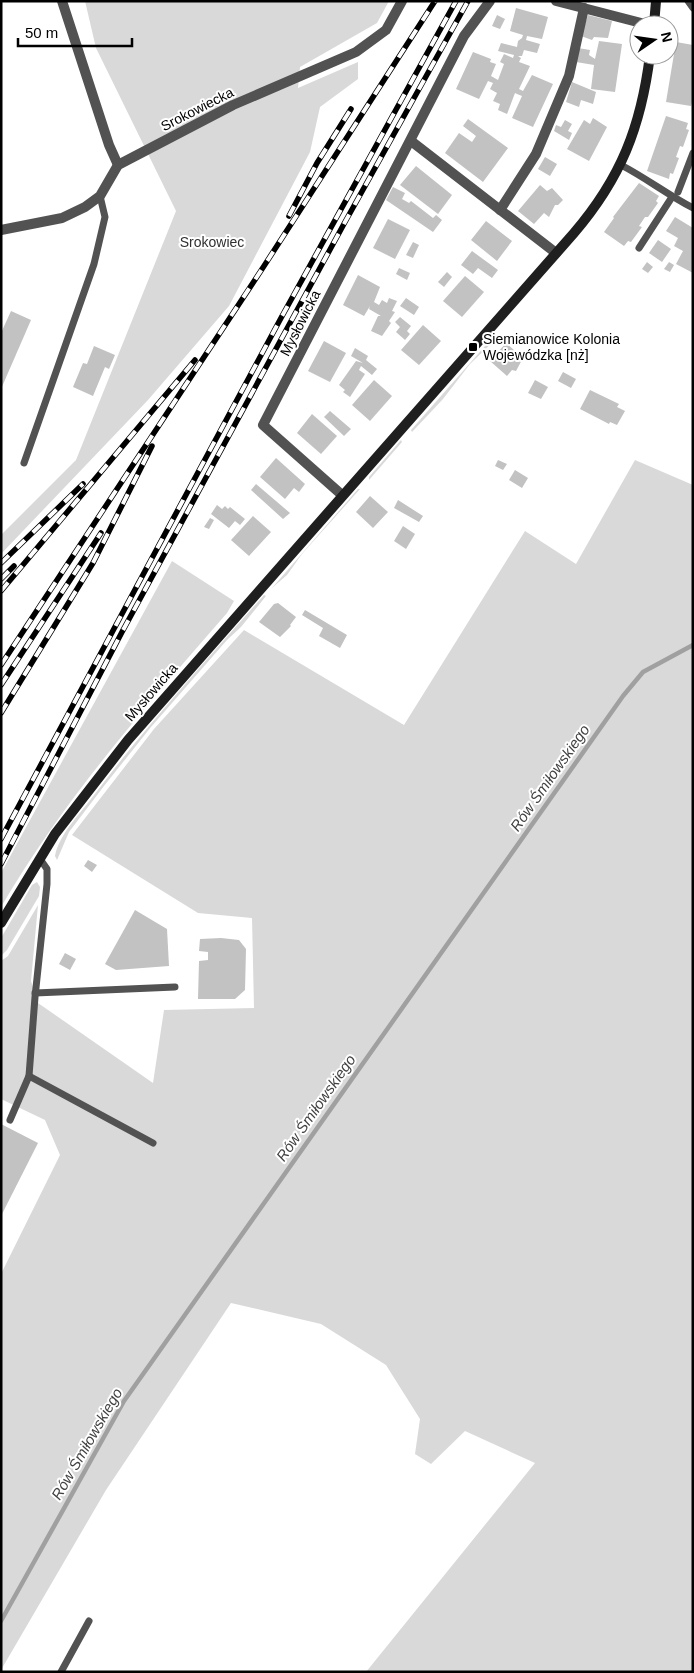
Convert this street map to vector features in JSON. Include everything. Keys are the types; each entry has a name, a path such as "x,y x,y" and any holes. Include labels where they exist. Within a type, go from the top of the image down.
{"street":[{"path":"1,230 62,218 85,207 100,196 118,165 106,136 62,1"},
{"name":"Srokowiecka","path":"118,165 233,105 356,52 386,30 402,1"},
{"name":"Mysłowicka","path":"342,495 263,425 464,36 490,1"},
{"path":"556,1 629,20"},
{"path":"655,15 656,1"},
{"path":"500,210 536,154 565,85 584,8"},
{"name":"Mysłowicka","path":"1,923 40,859 85,794 133,734 556,253 600,200 621,165 639,119 648,65"},
{"path":"410,141 556,253"}],"lane":[{"path":"688,1 693,8"},
{"path":"639,248 675,195 693,153"},
{"path":"621,165 675,195 693,208"},
{"path":"24,464 94,264 104,217 100,196"},
{"path":"10,1120 30,1076 35,993 47,884 46,865 40,859"},
{"path":"35,993 175,986"},
{"path":"30,1076 153,1143"},
{"path":"61,1672 89,1621"}],"green space":[{"name":"Srokowiec","path":"85,1 389,1 377,23 300,67 298,88 358,62 358,79 320,107 310,152 229,306 148,400 1,554 1,535 76,460 176,211 96,48"},
{"path":"493,337 498,337 470,364 443,399 412,432 411,430"},
{"path":"401,440 402,442 369,480 369,477"},
{"path":"635,460 693,485 693,1672 366,1672 535,1463 465,1431 431,1464 415,1454 420,1419 386,1365 321,1324 231,1303 106,1490 1,1670 1,1274 60,1155 45,1120 1,1099 1,961 8,956 38,905 31,981 38,1003 153,1083 164,1010 254,1008 252,918 198,913 72,835 154,729 244,630 404,725 525,531 576,564"},
{"path":"358,489 360,489 302,554 287,575 272,588"},
{"path":"172,561 234,601 227,613 136,719 79,791 25,867 1,907 1,873"},
{"path":"264,595 266,596 241,627 227,640 151,727 104,786 69,832 57,860 55,856 60,841 75,819 153,721"},
{"path":"37,882 40,887 39,896 7,950 1,956 1,938 32,885"}],"building":[{"path":"516,8 548,17 542,39 527,36 526,40 540,44 537,53 524,50 522,56 518,56 521,58 519,62 530,66 519,89 523,91 532,75 553,84 533,127 512,118 522,96 515,93 507,114 498,110 500,104 493,101 497,93 490,89 493,83 488,81 479,99 456,89 473,52 491,59 490,62 496,64 491,76 498,80 504,64 500,62 504,54 513,58 514,55 498,51 501,43 517,47 518,41 523,35 510,31"},
{"path":"497,15 505,19 500,29 492,26"},
{"path":"588,15 612,21 608,38 594,37 592,40 581,36"},
{"path":"599,41 622,44 615,92 591,89 594,65 576,62 578,48 590,50 589,55 595,59"},
{"path":"679,43 693,45 693,99 691,106 666,102 672,65 679,65"},
{"path":"572,82 596,92 593,104 581,100 579,107 566,102"},
{"path":"666,116 688,123 686,129 689,130 683,147 680,146 676,157 679,158 673,174 670,173 669,179 647,171"},
{"path":"593,118 607,127 589,161 567,149 584,120 590,124"},
{"path":"468,119 508,148 483,182 445,153 459,133 472,142 476,136 463,126"},
{"path":"565,120 572,124 568,131 572,133 569,140 554,131 556,125 561,127"},
{"path":"545,157 557,164 550,176 538,169"},
{"path":"416,166 452,195 438,214 400,185"},
{"path":"639,183 659,196 656,201 658,203 648,217 645,217 639,226 642,227 631,242 628,241 624,246 604,232"},
{"path":"540,185 547,191 552,188 563,200 558,205 555,205 549,217 544,213 534,224 518,211"},
{"path":"393,187 405,193 402,199 409,203 411,201 433,218 436,215 442,220 433,232 386,200"},
{"path":"675,217 693,228 693,273 676,264 683,251 674,246 678,238 666,231"},
{"path":"388,219 410,230 395,259 373,248"},
{"path":"486,221 512,241 497,261 471,240"},
{"path":"658,240 671,249 662,262 649,253"},
{"path":"413,242 419,245 413,258 406,255"},
{"path":"472,251 498,270 492,278 478,268 473,274 461,265"},
{"path":"647,262 653,267 648,273 642,269"},
{"path":"669,262 674,265 670,272 664,269"},
{"path":"399,268 410,273 407,280 396,274"},
{"path":"447,272 452,277 444,287 438,282"},
{"path":"358,275 380,287 374,302 379,305 382,300 387,303 389,298 397,301 392,311 395,312 389,321 391,323 382,336 371,331 378,316 381,316 369,309 370,306 364,316 343,305"},
{"path":"465,276 484,292 462,317 443,301"},
{"path":"406,298 419,307 414,315 400,306"},
{"path":"11,311 31,320 1,389 1,333"},
{"path":"400,317 411,326 407,331 410,334 405,340 396,332 400,327 395,322"},
{"path":"423,325 441,341 419,365 401,350"},
{"path":"324,341 346,353 330,382 308,371"},
{"path":"506,343 523,358 516,371 512,370 507,376 490,361"},
{"path":"94,346 115,355 109,369 105,367 93,396 73,387 83,363 87,364"},
{"path":"355,348 368,356 366,360 377,369 372,375 361,366 359,370 365,374 350,397 343,392 345,390 339,385 356,361 363,363 351,356"},
{"path":"563,372 576,379 571,388 558,381"},
{"path":"374,380 392,396 370,421 352,405"},
{"path":"535,380 548,387 541,399 528,393"},
{"path":"590,390 619,404 617,407 625,411 617,425 610,422 609,424 580,409"},
{"path":"330,411 351,429 344,436 324,417"},
{"path":"312,414 337,436 321,454 297,433"},
{"path":"276,458 305,484 299,492 294,488 285,499 260,477"},
{"path":"498,460 507,464 503,470 495,466"},
{"path":"515,470 528,478 522,488 509,480"},
{"path":"256,484 290,513 283,519 251,490"},
{"path":"370,496 388,512 373,528 356,512"},
{"path":"398,500 423,516 419,522 394,508"},
{"path":"217,505 222,509 225,506 228,509 230,507 245,519 240,525 235,521 229,528 211,514"},
{"path":"253,516 271,532 249,556 231,540"},
{"path":"210,518 214,520 209,529 204,527"},
{"path":"403,526 415,534 406,549 394,541"},
{"path":"278,603 296,617 291,626 280,637 259,622 274,604"},
{"path":"305,610 347,635 340,648 319,636 323,628 302,615"},
{"path":"88,860 97,865 92,872 84,866"},
{"path":"135,910 167,929 169,966 116,970 105,964"},
{"path":"221,938 239,940 246,949 245,990 235,999 198,999 199,961 208,960 208,952 199,951 200,939"},
{"path":"65,953 76,959 70,970 59,964"},
{"path":"1,1124 38,1143 1,1216"}],"waterway":[{"name":"Rów Śmiłowskiego","path":"1,1621 124,1401 623,696 643,672 693,645"}],"railway":[{"path":"1,665 264,266 435,1"},
{"path":"1,839 281,318 456,1"},
{"path":"1,864 122,632 345,222 468,1"},
{"path":"289,216 317,163 351,109"},
{"path":"1,591 195,360"},
{"path":"1,713 93,563 152,446"},
{"path":"1,563 83,484"},
{"path":"1,685 101,533"},
{"path":"1,579 14,566"}],"place":[{"name":"Siemianowice Kolonia Wojewódzka [nż]","path":"473,347"}]}
